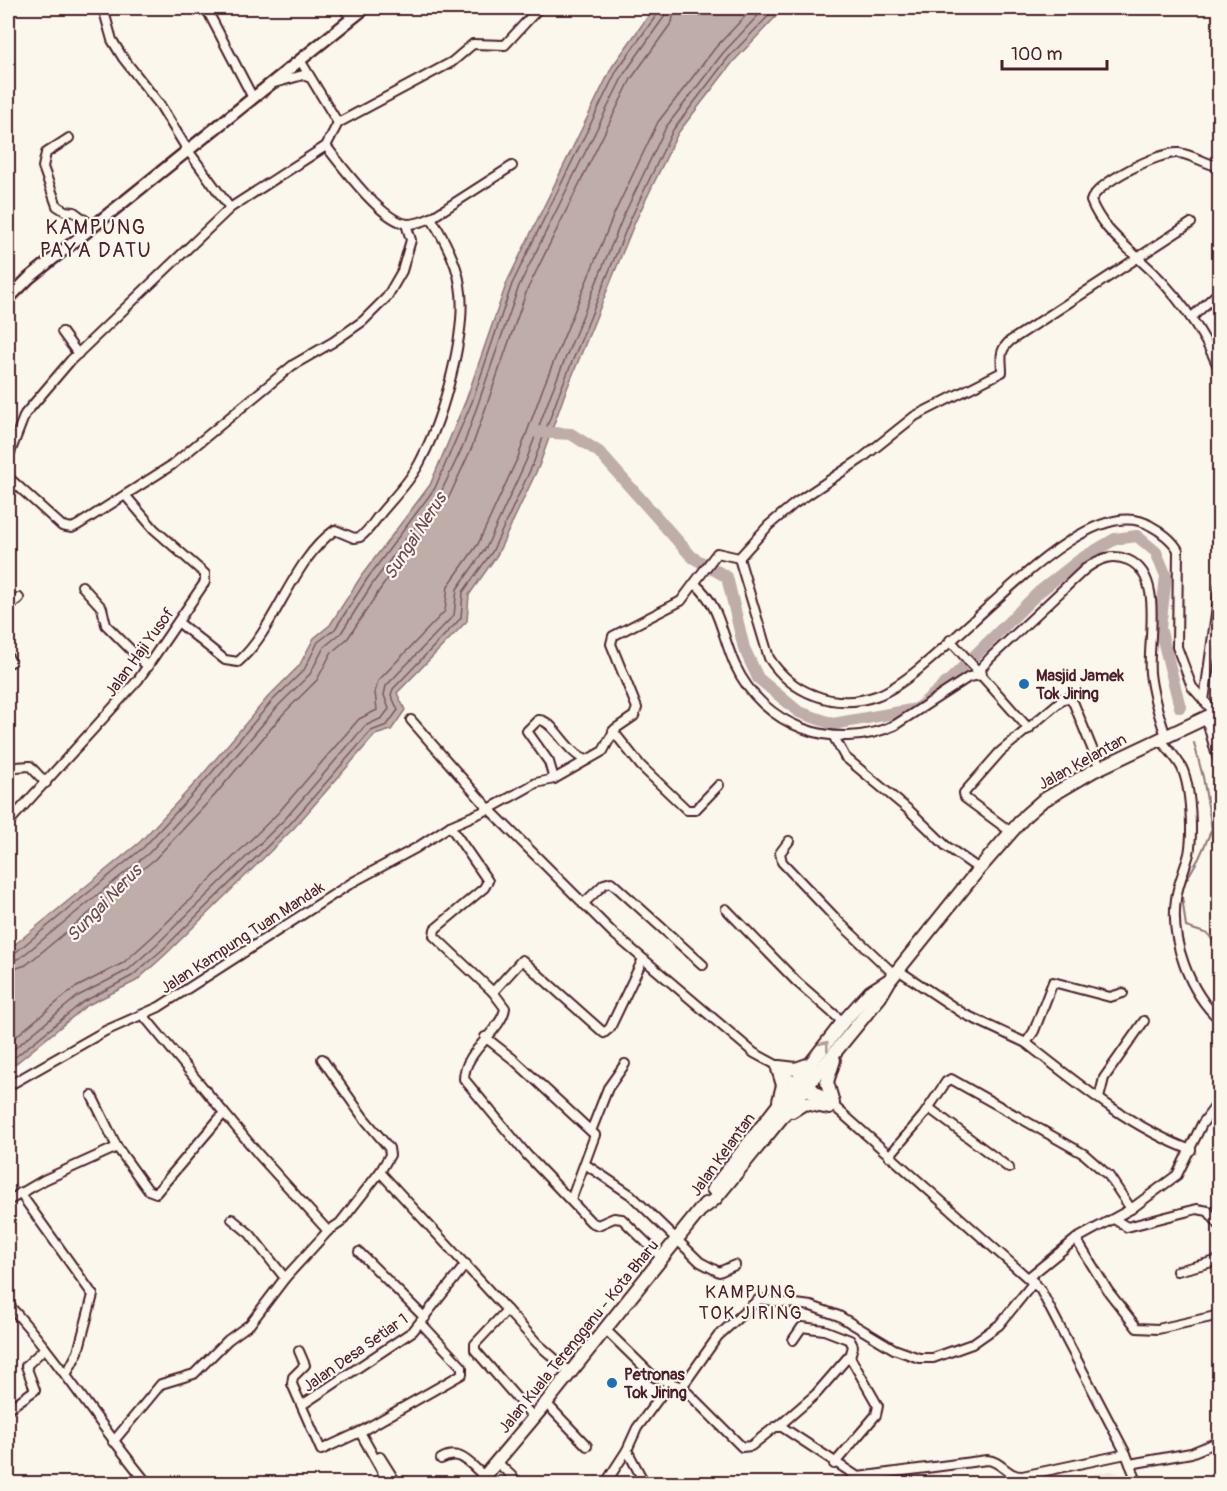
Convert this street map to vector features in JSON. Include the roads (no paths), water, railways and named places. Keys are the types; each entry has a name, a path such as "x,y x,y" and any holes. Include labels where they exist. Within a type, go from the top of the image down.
{"highway":[{"name":"Jalan Kelantan","path":"702,1209 734,1161 777,1108 842,1043 979,869 1042,801 1100,768 1211,715"},
{"name":"Jalan Kelantan","path":"702,1209 715,1199 772,1128 803,1084 810,1064 843,1022 870,992 894,975"},
{"path":"772,1128 805,1103 832,1106 828,1093 828,1076 842,1043"},
{"path":"777,1108 783,1085 778,1068 796,1069 810,1064"},
{"name":"Jalan Kuala Terengganu - Kota Bharu","path":"481,1480 534,1418 702,1209"}],"main road":[{"path":"8,299 187,149 365,8"}],"street":[{"path":"103,8 112,40 123,58 153,95 187,149 230,208"},
{"path":"206,8 253,98"},
{"path":"343,8 352,18"},
{"path":"8,458 25,414 78,354 230,208 326,146 339,123 452,62 473,44 505,45 539,8"},
{"path":"300,60 339,123"},
{"path":"269,85 303,75 308,76"},
{"path":"69,138 46,153 44,166 57,206 65,211 74,212 93,226"},
{"path":"326,146 387,214 406,224 431,218 512,166"},
{"path":"1220,167 1183,154 1169,153 1132,169 1094,194 1090,201 1107,228 1138,258 1191,318 1220,371"},
{"path":"177,622 225,660 238,662 251,648 290,586 321,544 335,530 354,538 365,534 414,471 427,446 452,378 461,303 457,274 431,218"},
{"path":"739,558 769,525 807,494 861,459 915,416 999,374 1002,369 1001,352 1010,341 1191,223"},
{"path":"8,477 62,526 68,528 78,525 181,459 293,365 344,336 381,304 394,286 408,256 411,240 406,224"},
{"path":"1191,318 1220,291"},
{"path":"62,332 78,354"},
{"name":"Jalan Haji Yusof","path":"8,823 148,667 206,582 205,574 154,529 125,495"},
{"path":"739,558 769,658 788,679 808,693 833,700 848,701 878,696 909,676 1028,573 1073,538 1101,525 1136,518 1155,528 1178,550 1177,647 1186,674 1211,715 1220,767"},
{"path":"739,558 717,553 696,580 715,609 735,665 751,692 798,728 834,737 883,731 909,718 969,676 980,673"},
{"path":"980,673 991,657 1085,569 1103,558 1126,559 1144,574 1149,589 1150,670 1165,737 1182,770 1191,824 1190,847 1177,895 1177,933 1196,991 1208,1010 1220,1020"},
{"name":"Jalan Kampung Tuan Mandak","path":"8,1086 105,1031 143,1015 353,882 416,848 450,826 489,809 536,783 554,779 606,747 613,732 634,716 637,708 611,644 613,636 681,601 696,580"},
{"path":"1204,701 1220,584"},
{"path":"82,586 102,608 106,625 148,667"},
{"path":"8,608 20,598"},
{"path":"950,640 1029,729"},
{"path":"1011,832 965,798 964,793 1000,752 1063,699 1069,698 1074,704 1100,768"},
{"path":"411,720 489,809 583,904 643,959 754,1053 803,1084 832,1106 1032,1279 1050,1304 1088,1384 1126,1454 1138,1484"},
{"path":"554,779 549,762 527,730 538,720 546,722 576,756 587,760"},
{"path":"613,732 641,765 687,810 695,810 719,785"},
{"path":"834,737 845,757 910,811 946,846 979,869"},
{"path":"8,773 16,768 30,766 46,783"},
{"path":"450,826 488,881 484,888 433,933 493,992 503,1003 505,1012 485,1037 464,1072 466,1083 527,1155 595,1224 615,1218 622,1219 663,1258"},
{"path":"789,841 780,853 782,862 894,975 964,1014 1026,1043 1099,1098 1164,1139 1191,1150"},
{"path":"583,904 604,884 611,882 703,965"},
{"path":"726,909 797,982 843,1022"},
{"path":"493,992 516,963 525,961 604,1033 610,1028 643,959"},
{"path":"1026,1043 1034,1031 1053,982 1110,997 1123,993"},
{"path":"143,1015 224,1113 328,1231"},
{"path":"1099,1098 1104,1078 1144,1021"},
{"path":"485,1037 513,1059 558,1103 591,1131 595,1140 571,1200"},
{"path":"113,1442 161,1384 188,1378 224,1344 250,1324 285,1278 328,1231 340,1223 380,1172 390,1155 389,1148 363,1117 322,1059"},
{"path":"591,1131 608,1088 626,1064"},
{"path":"890,1156 946,1082 951,1079 1084,1154 1109,1176 1131,1209"},
{"path":"92,1096 117,1147 148,1190 156,1194 224,1113"},
{"path":"682,1387 717,1336 759,1299 820,1309 854,1322 894,1349 919,1358 933,1358 972,1344 999,1325 1032,1279 1077,1239 1131,1209 1178,1175 1202,1124 1220,1100"},
{"path":"928,1108 1009,1168"},
{"path":"8,1201 20,1193 117,1147"},
{"path":"585,1164 631,1195 704,1266 716,1272 735,1265"},
{"path":"380,1172 547,1353 570,1372"},
{"path":"20,1193 93,1295 78,1352 66,1375"},
{"path":"1114,1219 1127,1227 1195,1208 1208,1210 1220,1226"},
{"path":"232,1219 250,1234 285,1278"},
{"path":"1077,1239 1108,1291 1137,1328 1158,1329 1220,1315"},
{"path":"359,1252 423,1320 462,1367 462,1374 360,1432 388,1484"},
{"path":"1177,1271 1220,1260"},
{"name":"Jalan Desa Setiar 1","path":"302,1405 402,1340 423,1320 466,1264"},
{"path":"8,1304 66,1375 113,1442 148,1484"},
{"path":"507,1310 475,1344 474,1350 534,1418"},
{"path":"605,1329 654,1377 682,1387 742,1447 751,1446 779,1426 816,1394 849,1356 853,1346 850,1340 824,1330 801,1327 793,1340"},
{"path":"8,1409 36,1388 26,1366 45,1348"},
{"name":"Jalan Desa Setiar 1","path":"298,1351 305,1365 291,1381 321,1450 360,1432"},
{"path":"834,1464 879,1412 878,1406 849,1356"},
{"path":"605,1484 627,1450 637,1428 670,1383"},
{"path":"546,1403 587,1446"},
{"path":"779,1426 834,1464 858,1477"},
{"path":"1130,1464 1191,1452 1220,1441"},
{"path":"627,1450 645,1484"},
{"path":"844,1484 858,1477 987,1460 994,1460 1009,1474 1022,1476 1126,1454"},
{"path":"441,1459 448,1455 461,1455 481,1480"},
{"path":"380,1457 397,1484"},
{"path":"496,1462 520,1484"}],"water":[{"name":"Sungai Nerus","path":"654,8 784,8 733,62 678,133 635,222 564,396 539,466 497,555 469,595 467,621 397,693 405,710 391,730 375,735 294,828 166,954 136,981 86,1006 8,1070 8,950 140,842 198,780 268,697 299,666 314,638 330,625 362,575 430,485 466,400 507,282 612,67"}],"waterway":[{"path":"537,432 571,434 599,452 692,557 727,577 744,648 758,678 799,712 833,724 917,709 951,679 1039,592 1081,559 1115,539 1137,536 1156,552 1166,576 1160,628 1180,707"},
{"path":"1194,743 1203,777 1212,829 1181,889 1186,927 1208,934 1220,951"}],"place":[{"name":"Masjid Jamek Tok Jiring","path":"1024,684"},
{"name":"Petronas Tok Jiring","path":"612,1383"}],"district":[{"name":"KAMPUNG PAYA DATU","path":"96,238"},
{"name":"KAMPUNG TOK JIRING","path":"751,1302"}]}
